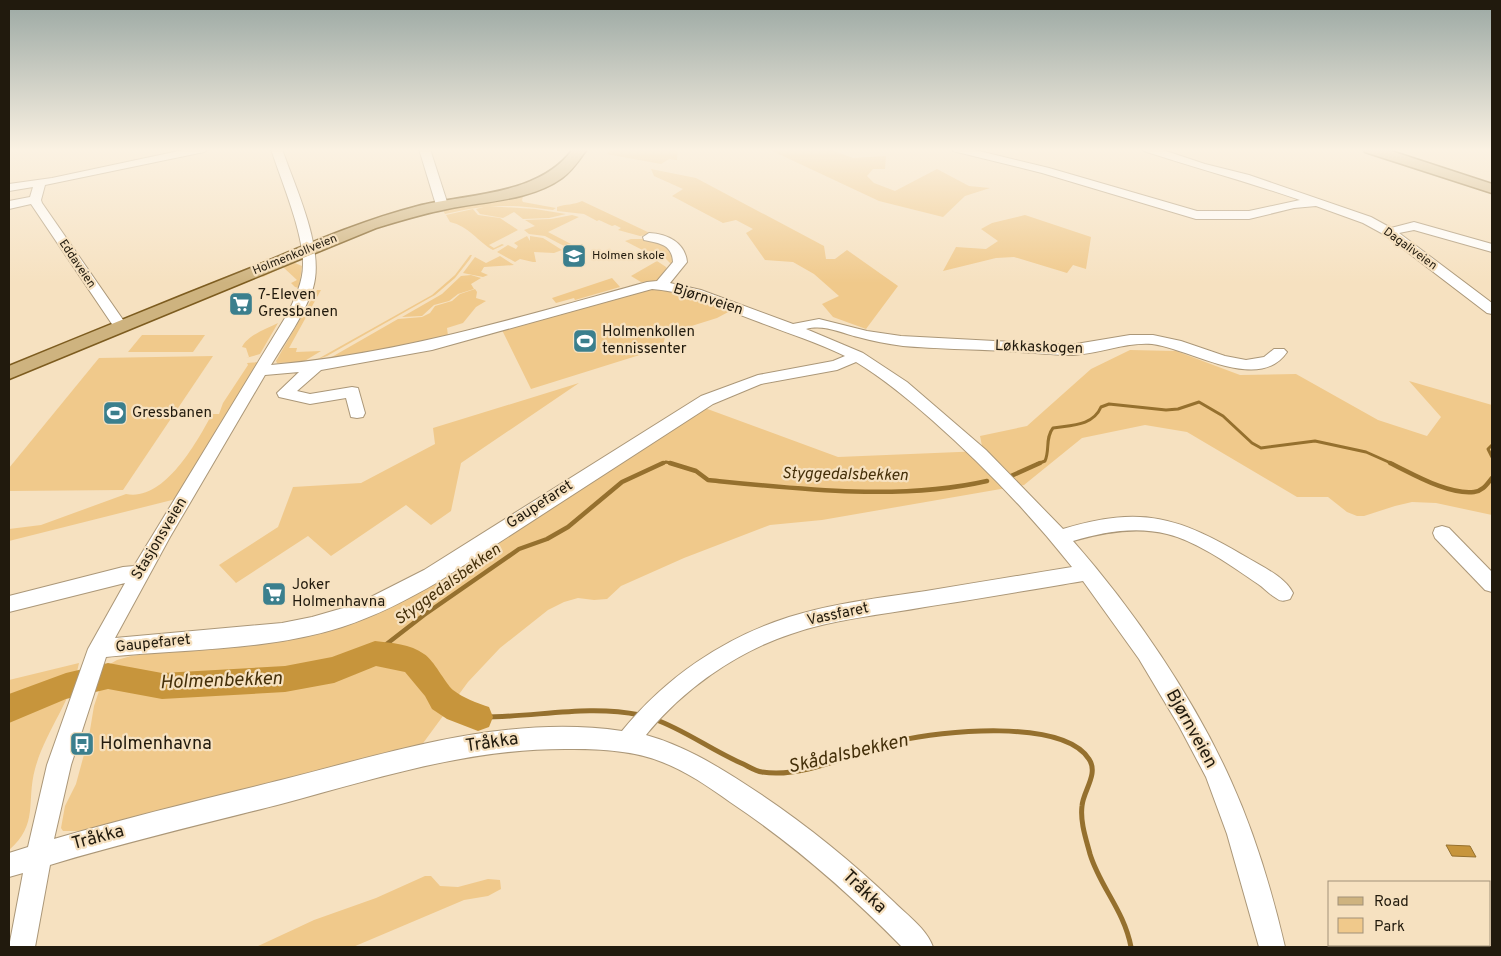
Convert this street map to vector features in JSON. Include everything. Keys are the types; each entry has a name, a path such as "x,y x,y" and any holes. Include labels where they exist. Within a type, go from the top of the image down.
{"main road":[{"name":"Holmenkollveien","path":"9,373 310,248 380,222 442,205 505,194"}],"street":[{"path":"9,205 35,200 37,194"},
{"name":"Stasjonsveien","path":"22,947 38,856 60,759 98,649 139,574 303,297 309,276 310,248 291,194"},
{"path":"438,194 442,205"},
{"path":"1124,194 1196,215 1250,215 1294,204 1321,204"},
{"name":"Dagaliveien","path":"1292,194 1367,220 1389,232 1492,310"},
{"name":"Eddaveien","path":"35,200 121,327"},
{"path":"1389,232 1414,226 1492,248"},
{"path":"649,237 664,240 675,246 679,253 680,262 661,285"},
{"name":"Bjørnveien","path":"260,371 316,366 432,345 620,293 661,285 688,291 794,329 858,356 901,385 966,441 1058,538 1088,572 1118,611 1185,714 1214,769 1233,816 1272,947"},
{"name":"Løkkaskogen","path":"794,329 818,322 875,337 901,341 1070,350 1090,350 1123,341 1148,340 1183,346 1230,362 1253,365 1266,363 1279,352"},
{"name":"Gaupefaret","path":"98,649 284,631 327,622 366,609 402,593 431,576 707,400 758,380 838,365 858,356"},
{"path":"316,366 285,393 310,399 352,392 357,413"},
{"path":"1058,538 1105,526 1160,525 1180,531 1211,545 1259,574 1283,593"},
{"path":"1442,533 1492,584"},
{"name":"Vassfaret","path":"639,726 685,683 724,656 749,642 788,626 842,613 1088,572"},
{"path":"9,604 115,577 139,574"},
{"name":"Tråkka","path":"9,865 96,839 455,748 532,737 574,738 639,726 654,749 706,772 763,809 843,871 920,947"}],"green space":[{"path":"524,194 523,202 556,208 553,210 499,206 473,208 445,214 443,210"},
{"path":"676,194 725,194 824,246 826,259 835,259 847,250 898,286 866,329 833,317 822,304 839,296 814,274 793,262 765,260 746,233 753,229 736,220 723,223 672,196"},
{"path":"863,194 972,194 965,196 943,217 879,201"},
{"path":"582,201 652,234 640,236 618,230 621,228 599,220 597,221 584,214 557,211 557,207"},
{"path":"487,206 535,209 566,214 549,218 523,219 514,212 503,218 480,214 476,209"},
{"path":"473,209 478,215 500,218 518,230 489,245 494,248 502,244 504,245 493,250 463,227 450,222 446,215"},
{"path":"572,215 579,217 548,232 571,244 564,246 545,236 529,234 524,230 535,226 525,220 551,219"},
{"path":"1025,215 1091,237 1086,269 1073,265 1067,273 1014,257 996,258 943,271 956,247 986,249 998,241 981,229 992,223"},
{"path":"527,236 530,241 530,236 543,238 562,250 554,253 534,252 536,262 520,259 515,262 497,252 508,245 516,249 518,246 514,243"},
{"path":"631,239 657,239 674,250 673,266 665,258 658,258 625,241"},
{"path":"470,255 472,255 470,259 455,278 435,295 327,356 316,360 432,295 455,275"},
{"path":"500,256 514,265 484,267 481,272 488,275 483,277 463,273 475,257 486,263"},
{"path":"657,261 666,267 669,272 662,281 641,282 631,276"},
{"path":"295,263 302,266 299,288 291,283 297,280 283,267 263,277 259,275 288,264"},
{"path":"471,275 481,278 471,284 474,289 458,294 449,301 434,305 422,316 402,317 442,294 461,276"},
{"path":"612,278 620,287 575,300 574,298 556,303 552,298"},
{"path":"475,289 477,292 476,298 486,301 476,307 463,323 447,328 448,336 393,348 330,358 398,319 422,317 430,313 435,306 452,301 460,294"},
{"name":"Holmenkollen tennissenter","path":"651,289 671,291 732,310 717,318 666,334 662,348 531,389 502,330"},
{"path":"317,290 321,290 289,348 297,348 296,352 321,351 303,362 277,363 276,361"},
{"path":"278,323 260,354 246,358 249,357 246,348 242,347 248,339"},
{"path":"142,335 205,335 193,352 128,352"},
{"path":"1130,350 1176,351 1240,375 1296,374 1378,420 1427,436 1441,417 1409,381 1492,405 1492,515 1436,503 1412,502 1364,516 1357,516 1347,512 1328,497 1297,497 1187,432 1145,425 1082,438 1024,485 822,520 770,525 684,558 621,586 607,599 578,598 564,602 548,610 500,648 468,682 418,750 91,831 63,831 61,828 65,806 76,784 89,736 94,706 106,670 110,664 117,660 131,656 340,627 702,407 838,457 983,451 980,436 1027,426 1091,369"},
{"name":"Gressbanen","path":"213,356 123,490 9,491 9,468 99,358"},
{"path":"258,362 176,499 9,541 9,529 41,525 126,494 140,494 153,489 166,480 188,454 212,414 219,414 223,403 248,365 247,363"},
{"path":"579,383 461,463 451,511 431,525 406,505 331,556 308,536 236,583 219,565 278,527 293,487 361,483 435,444 433,428"},
{"path":"79,663 71,690 39,755 33,781 28,822 18,840 9,850 9,680"},
{"path":"425,876 431,876 440,886 458,887 488,879 500,880 501,889 488,896 464,900 353,947 256,947 314,920 376,898"}],"shaded area":[{"path":"1446,845 1470,846 1476,857 1452,856"}],"waterway":[{"name":"Styggedalsbekken","path":"1037,464 1045,461 1049,436 1053,428 1081,424 1093,418 1101,407 1109,404 1166,410 1178,409 1199,402 1223,416 1252,443 1261,448 1315,441 1366,452 1393,464"},
{"name":"Styggedalsbekken","path":"1492,445 1488,449 1492,457"},
{"name":"Styggedalsbekken","path":"375,653 424,615 519,549 547,539 568,527 622,482 663,463"},
{"name":"Styggedalsbekken","path":"661,464 670,463"},
{"name":"Styggedalsbekken","path":"670,463 674,464"},
{"name":"Styggedalsbekken","path":"670,463 696,471 708,480 812,490 919,491 987,481"},
{"name":"Styggedalsbekken","path":"1011,476 1040,463"},
{"name":"Styggedalsbekken","path":"1390,463 1431,483 1464,492 1480,490 1492,478"},
{"name":"Holmenbekken","path":"9,709 34,697 66,686 108,676 162,686 285,679 334,670 375,653 403,658 415,663 435,687 442,699 458,709 478,717"},
{"name":"Skådalsbekken","path":"478,717 580,711 620,712 640,715"},
{"name":"Skådalsbekken","path":"654,719 754,770 762,772 795,772 898,741 970,731 1028,733 1054,737 1075,746 1089,759 1092,765 1091,777 1083,800 1082,812 1090,854 1094,866 1118,910 1131,947"}],"place":[{"name":"Holmen skole","path":"574,256"},
{"name":"7-Eleven Gressbanen","path":"241,304"},
{"name":"Holmenkollen tennissenter","path":"585,341"},
{"name":"Gressbanen","path":"115,413"},
{"name":"Joker Holmenhavna","path":"274,594"},
{"name":"Holmenhavna","path":"82,744"}]}
